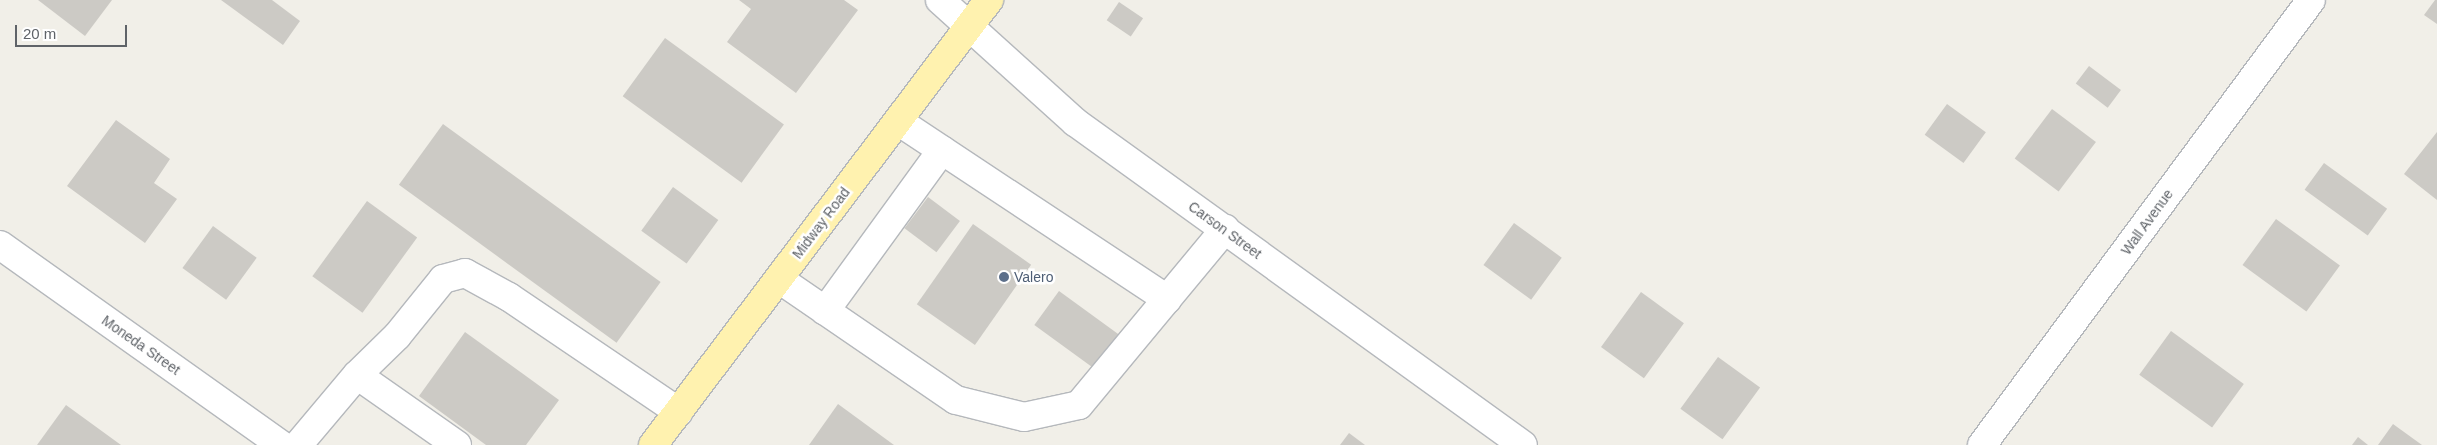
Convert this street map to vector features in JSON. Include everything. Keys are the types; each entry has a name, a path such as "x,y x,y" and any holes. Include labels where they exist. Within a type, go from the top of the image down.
{"main road":[{"name":"Midway Road","path":"653,445 989,0"}],"street":[{"name":"Carson Street","path":"940,0 1075,122 1523,445"},
{"name":"Wall Avenue","path":"1982,445 2311,0"},
{"path":"898,121 1167,299"},
{"path":"825,311 942,150"},
{"path":"779,279 956,400 1024,418 1079,405 1225,229"},
{"name":"Moneda Street","path":"0,245 281,445"},
{"path":"298,445 357,375 397,336 443,279 465,273 509,297 679,412"},
{"path":"357,375 457,445"}],"building":[{"path":"38,0 112,0 85,36"},
{"path":"221,0 272,0 300,21 283,45"},
{"path":"739,0 844,0 858,10 796,93 727,42 751,9"},
{"path":"2435,0 2437,0 2437,24 2424,15"},
{"path":"1119,2 1143,18 1131,36 1107,20"},
{"path":"665,38 784,124 742,183 623,96"},
{"path":"2089,66 2121,90 2108,108 2076,84"},
{"path":"1947,104 1986,132 1963,163 1925,135"},
{"path":"2052,109 2096,142 2059,192 2015,159"},
{"path":"116,120 170,159 154,183 177,199 145,243 67,186"},
{"path":"443,124 661,282 617,343 399,185"},
{"path":"2437,132 2437,200 2404,174"},
{"path":"2324,163 2387,209 2368,236 2305,190"},
{"path":"673,187 718,220 687,264 641,231"},
{"path":"928,197 960,221 936,252 905,228"},
{"path":"367,201 417,237 362,313 312,276"},
{"path":"2276,219 2340,265 2306,312 2242,265"},
{"path":"1514,223 1562,258 1531,300 1483,265"},
{"path":"973,224 1031,265 975,345 917,304"},
{"path":"213,226 257,258 226,300 182,268"},
{"path":"1059,291 1123,337 1098,371 1034,325"},
{"path":"1641,292 1684,323 1644,378 1601,347"},
{"path":"2171,331 2244,384 2212,428 2139,375"},
{"path":"465,332 559,400 526,445 486,445 419,396"},
{"path":"1718,357 1760,388 1722,439 1680,409"},
{"path":"838,404 894,445 809,445"},
{"path":"66,405 121,445 37,445"},
{"path":"2393,424 2422,445 2378,445"},
{"path":"1349,433 1365,445 1340,445"},
{"path":"2358,437 2368,445 2352,445"}],"place":[{"name":"Valero","path":"1004,277"}]}
